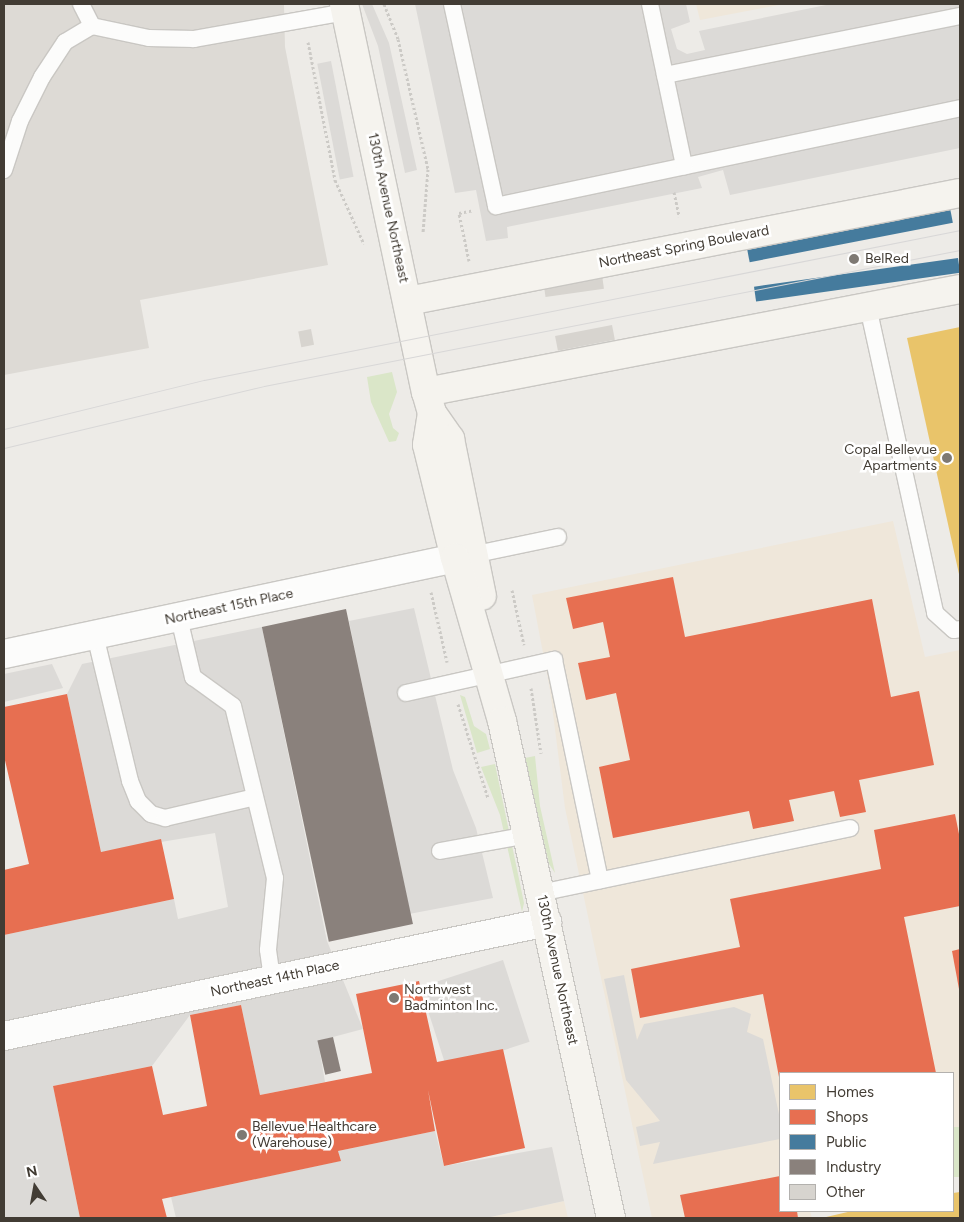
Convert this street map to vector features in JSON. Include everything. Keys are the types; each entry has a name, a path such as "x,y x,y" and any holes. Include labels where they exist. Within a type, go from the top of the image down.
{"street":[{"name":"130th Avenue Northeast","path":"345,8 429,402 450,439 465,556 611,1218"},
{"name":"Northeast Spring Boulevard","path":"408,301 960,193"},
{"path":"429,402 960,288"},
{"name":"Northeast 15th Place","path":"4,654 465,556"},
{"name":"Northeast 14th Place","path":"4,1036 547,922"}],"lane":[{"path":"81,4 92,26"},
{"path":"452,4 496,206 960,108"},
{"path":"650,4 684,166"},
{"path":"4,170 20,122 65,42 92,26 149,38 194,39 306,19 345,8"},
{"path":"665,75 960,16"},
{"path":"4,126 20,122"},
{"path":"868,307 935,614 954,630 960,629"},
{"path":"465,556 558,537"},
{"path":"179,618 193,677 233,706 275,878 268,950 272,980"},
{"path":"95,635 130,781 138,801 151,814 165,818 255,797"},
{"path":"406,694 554,660 600,880"},
{"path":"540,893 850,828"},
{"path":"440,851 528,835"}],"path":[{"path":"384,4 398,39 428,170 422,242"},
{"path":"306,19 308,43 335,180 365,247"},
{"path":"674,191 678,216"},
{"path":"470,265 459,213 496,206"}],"shaded area":[{"path":"4,4 284,4 285,47 328,265 140,300 149,348 4,375"},
{"path":"362,4 372,4 389,43 417,170 405,173 378,46"},
{"path":"415,4 686,4 690,22 671,29 677,49 687,54 705,50 699,31 831,4 960,4 960,148 730,195 723,170 698,177 702,188 507,227 508,238 486,241 476,190 455,193"},
{"path":"696,4 784,4 700,20"},
{"path":"331,61 354,177 340,180 317,64"},
{"path":"893,521 925,657 960,650 960,1127 954,1129 954,1072 779,1072 779,1212 810,1212 812,1218 652,1218 565,808 550,690 532,595"},
{"path":"414,608 453,770 476,828 493,898 409,914 349,621"},
{"path":"262,627 327,941 363,1029 318,1041 325,1082 260,1095 241,1005 190,1015 152,1066 53,1086 80,1218 4,1218 4,935 174,899 178,919 228,907 215,833 101,852 67,694 82,664"},
{"path":"52,664 63,688 4,702 4,674"},
{"path":"503,960 530,1042 447,1069 420,987"},
{"path":"624,975 637,1040 644,1024 734,1007 751,1014 747,1032 763,1039 779,1114 779,1139 653,1164 660,1142 640,1146 636,1127 660,1121 626,1080 604,979"},
{"path":"435,1131 444,1166 552,1147 564,1201 486,1218 176,1218 171,1197 340,1161 338,1151"},
{"path":"564,1201 568,1218 486,1218"}],"green space":[{"path":"392,372 397,392 389,414 393,428 399,433 396,441 389,442 371,402 367,377"},
{"path":"460,695 465,697 474,726 486,734 490,749 477,753"},
{"path":"535,756 540,806 555,873 549,864 525,758"},
{"path":"495,764 524,903 522,912 500,815 481,767"},
{"path":"954,1127 960,1127 960,1177 954,1177"}],"building: Homes":[{"name":"Copal Bellevue Apartments","path":"960,327 960,574 959,574 907,338"},
{"path":"960,1192 960,1218 822,1218 848,1212 954,1212 954,1193"}],"building: Shops":[{"path":"673,577 685,637 872,599 891,697 919,691 934,765 859,780 866,812 840,817 834,791 789,800 794,821 753,829 749,811 613,838 599,767 630,760 616,693 586,700 578,663 610,657 603,622 573,629 566,598"},
{"path":"67,694 101,852 161,839 174,899 4,935 4,870 29,864 4,756 4,707"},
{"path":"955,814 960,839 960,906 904,917 936,1072 779,1072 779,1077 763,994 640,1018 631,969 740,947 730,899 881,869 874,830"},
{"path":"960,949 960,989 959,989 952,951"},
{"path":"419,981 437,1062 503,1049 525,1148 444,1166 428,1090 435,1131 338,1151 341,1161 162,1199 167,1218 80,1218 53,1086 152,1066 163,1115 207,1106 190,1015 241,1005 260,1095 372,1073 356,994"},
{"path":"779,1176 779,1212 797,1212 798,1218 685,1218 680,1195"}],"building: Public":[{"name":"BelRed","path":"950,208 953,223 750,262 747,247"},
{"name":"BelRed","path":"958,258 960,273 756,302 754,287"}],"building: Industry":[{"path":"346,609 413,924 329,942 262,627"},
{"path":"333,1037 341,1071 325,1075 317,1041"}],"building: Other":[{"path":"602,275 604,289 546,297 544,283"},
{"path":"612,325 615,340 558,351 555,336"},
{"path":"311,329 314,345 301,347 298,331"}],"tram line":[{"path":"4,429 204,380 960,230"},
{"path":"4,448 264,386 960,250"}],"place":[{"name":"BelRed","path":"854,259"},
{"name":"Copal Bellevue Apartments","path":"947,458"},
{"name":"Northwest Badminton Inc.","path":"394,998"},
{"name":"Bellevue Healthcare (Warehouse)","path":"242,1135"}]}
